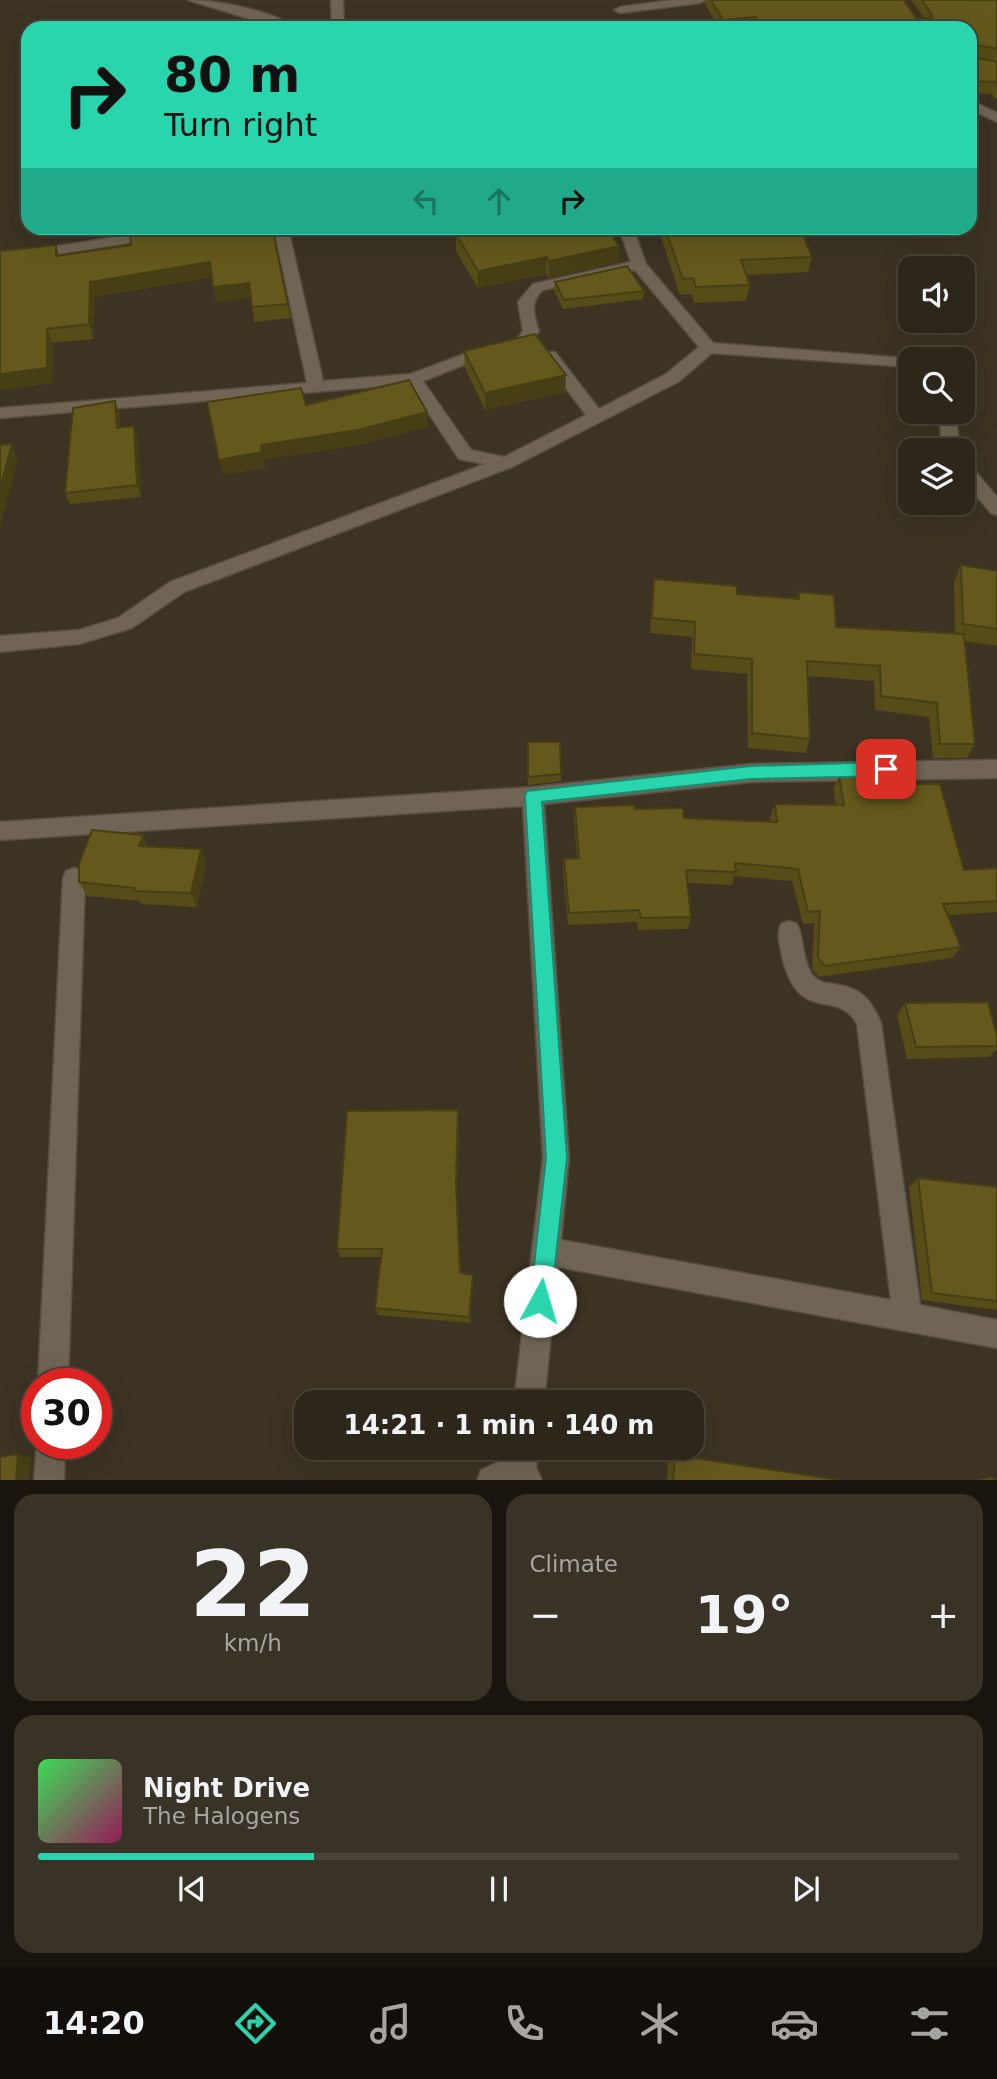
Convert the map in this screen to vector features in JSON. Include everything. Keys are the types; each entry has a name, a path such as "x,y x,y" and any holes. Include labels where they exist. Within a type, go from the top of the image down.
{"street":[{"path":"194,0 243,11 271,21"},
{"path":"337,0 338,21"},
{"path":"620,9 700,0"},
{"path":"977,108 997,118"},
{"path":"0,259 155,235"},
{"path":"283,235 316,387"},
{"path":"628,235 639,265 708,348"},
{"path":"596,417 531,331 525,306 528,294 538,287 639,265"},
{"path":"0,413 413,379 470,358 519,347 531,331"},
{"path":"0,644 79,637 125,623 177,587 506,463 672,378 708,348 898,361"},
{"path":"413,379 465,456 506,463"},
{"path":"975,483 997,509"},
{"path":"0,831 533,796 751,773 997,769"},
{"path":"530,1390 556,1158 533,796"},
{"path":"54,1368 74,878"},
{"path":"789,932 803,981 811,990 854,1000 864,1009 869,1023 907,1317"},
{"path":"546,1251 997,1334"},
{"path":"49,1480 50,1459"},
{"path":"492,1480 524,1465"}],"building":[{"path":"711,0 904,0 916,18 932,18 922,0 997,0 997,49 977,45 977,21 758,21 755,17 723,20"},
{"path":"977,58 997,62 997,85 996,82 977,81"},
{"path":"130,235 273,235 288,304 252,307 249,283 213,287 210,262 90,282 89,324 47,329 47,368 0,374 0,251 56,245 56,256 131,245"},
{"path":"457,235 612,235 619,246 549,261 547,257 478,271"},
{"path":"667,235 803,235 812,257 741,260 750,285 696,287 693,278 683,279"},
{"path":"627,266 644,291 564,300 555,282"},
{"path":"535,334 566,375 485,393 464,351"},
{"path":"409,380 427,412 358,430 261,445 262,452 219,460 207,402 301,388 306,405"},
{"path":"115,401 117,428 134,426 137,485 65,493 73,408"},
{"path":"12,444 0,488 0,445"},
{"path":"961,565 997,571 997,629 963,624"},
{"path":"654,579 737,586 737,594 799,599 799,592 834,595 836,627 964,634 975,744 940,744 937,703 881,696 880,666 807,661 810,739 752,733 752,659 694,654 695,622 652,618"},
{"path":"528,742 560,742 561,774 528,777"},
{"path":"839,776 877,777 879,785 940,784 964,870 997,868 997,901 943,904 961,947 825,966 818,958 820,911 808,912 798,869 735,863 736,872 686,870 691,917 641,918 639,910 569,913 564,859 579,858 575,807 634,805 635,809 683,808 684,818 777,822 775,804 844,805"},
{"path":"92,830 143,835 139,846 201,849 191,893 134,891 135,888 79,882 79,864"},
{"path":"988,1002 997,1046 916,1047 905,1003"},
{"path":"458,1110 456,1184 460,1273 473,1275 469,1317 375,1308 382,1249 337,1249 347,1111"},
{"path":"918,1178 997,1187 997,1301 932,1293"},
{"path":"18,1454 16,1480 0,1480 0,1457"},
{"path":"704,1459 838,1480 673,1480 675,1460"}],"route":[{"path":"540,1301 556,1158 533,796 751,773 886,769"}]}
